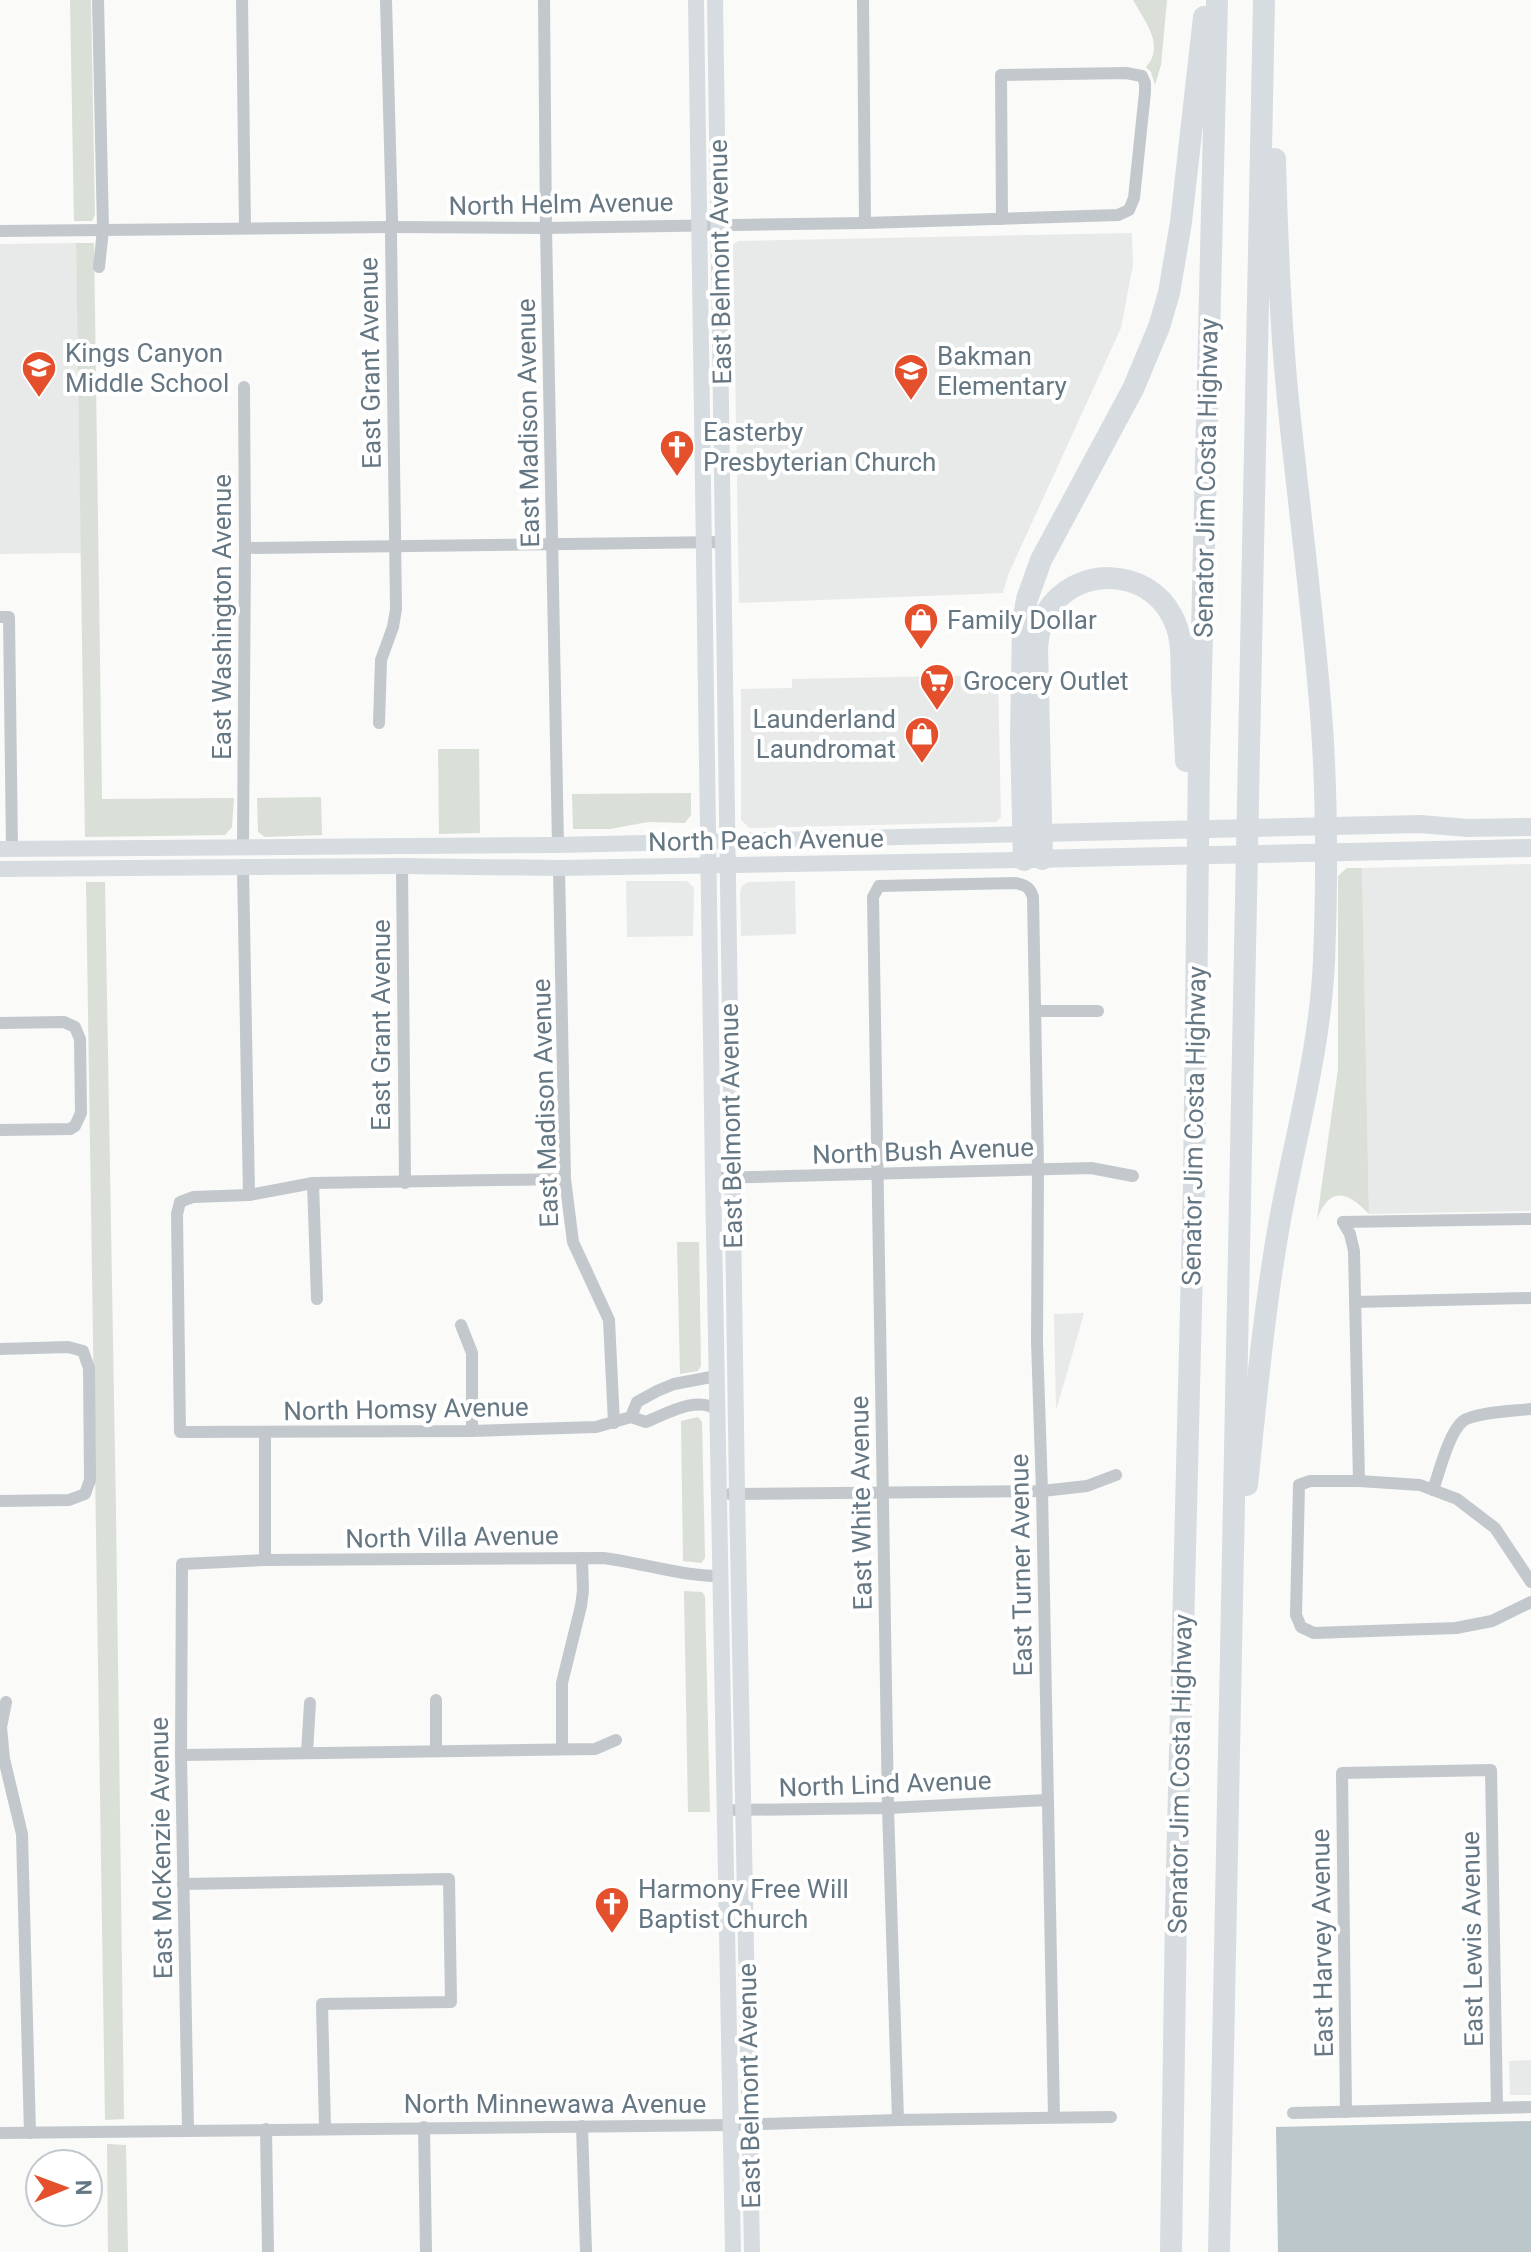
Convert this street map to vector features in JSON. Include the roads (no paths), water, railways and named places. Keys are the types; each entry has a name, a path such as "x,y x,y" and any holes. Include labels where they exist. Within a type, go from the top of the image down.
{"highway":[{"path":"1032,834 1021,738 1023,624 1027,599 1041,560 1133,389 1166,304 1181,222 1206,0"},
{"name":"Senator Jim Costa Highway","path":"1171,2252 1194,1187 1199,758 1217,0"},
{"name":"Senator Jim Costa Highway","path":"1219,2252 1264,0"},
{"path":"1231,1633 1263,1334 1279,1226 1312,1065 1324,964 1322,731 1281,323 1270,0"},
{"path":"1033,859 1037,648 1042,622 1061,595 1083,582 1105,577 1141,584 1167,607 1174,618 1181,646 1194,1187"}],"main road":[{"name":"East Belmont Avenue","path":"696,0 733,2252"},
{"name":"East Belmont Avenue","path":"715,0 737,1493 752,2252"},
{"name":"North Peach Avenue","path":"4,852 510,846 1420,824 1525,837"},
{"name":"North Peach Avenue","path":"0,869 728,866 1455,849 1525,837"},
{"path":"402,866 412,857 487,854 510,846"},
{"path":"162,867 183,859 232,856 243,847"}],"street":[{"path":"98,0 103,230 99,267"},
{"path":"242,0 245,228"},
{"name":"East Grant Avenue","path":"379,723 381,660 396,609 386,0"},
{"name":"East Madison Avenue","path":"544,0 558,845"},
{"path":"863,0 865,223"},
{"name":"North Helm Avenue","path":"0,231 546,228 865,223 1002,219 1118,215 1129,210 1134,198 1145,92 1142,76 1126,73 1001,75 1002,219"},
{"name":"East Washington Avenue","path":"243,847 244,387"},
{"path":"245,548 724,542"},
{"path":"4,852 5,617"},
{"name":"East Grant Avenue","path":"402,866 405,1183"},
{"path":"243,868 249,1195 313,1183 565,1179"},
{"name":"East Madison Avenue","path":"559,868 565,1179 573,1242 609,1320 614,1423"},
{"name":"East Turner Avenue","path":"879,886 1016,883 1031,889 1033,897 1038,1169 1037,1342 1054,2117"},
{"name":"East White Avenue","path":"879,886 873,897 888,1808 898,2120"},
{"path":"1036,1011 1098,1011"},
{"path":"0,1023 64,1022 75,1027 80,1039 81,1113 75,1126 65,1130 0,1130"},
{"name":"North Bush Avenue","path":"713,1178 1091,1168 1133,1176"},
{"path":"313,1183 317,1299"},
{"name":"North Homsy Avenue","path":"249,1195 193,1197 180,1202 177,1214 180,1432 472,1431 596,1427 631,1417 646,1422 702,1403 717,1410"},
{"path":"1359,1481 1354,1251 1343,1222 1531,1219"},
{"path":"1355,1302 1531,1298"},
{"path":"461,1325 472,1353 472,1431"},
{"path":"0,1349 68,1347 83,1351 90,1384 90,1480 85,1494 69,1500 0,1501"},
{"name":"North Homsy Avenue","path":"631,1417 637,1402 657,1391 674,1384 711,1377 717,1372"},
{"path":"1433,1490 1450,1441 1463,1421 1477,1416 1531,1409"},
{"path":"265,1433 265,1560"},
{"path":"719,1494 1042,1491 1087,1486 1116,1475"},
{"path":"1531,1582 1495,1528 1457,1499 1420,1485 1310,1481 1299,1485 1296,1615 1301,1627 1314,1633 1456,1628 1492,1621 1531,1602"},
{"path":"562,1749 562,1683 581,1606 582,1558"},
{"name":"North Villa Avenue","path":"182,1564 265,1560 582,1558 626,1561 696,1576 720,1576"},
{"name":"East McKenzie Avenue","path":"182,1564 181,1755 188,2130"},
{"path":"436,1700 436,1751"},
{"path":"6,1702 1,1727 4,1759 22,1834 30,2133"},
{"path":"307,1753 310,1703"},
{"path":"181,1755 595,1749 616,1740"},
{"name":"East Harvey Avenue","path":"1346,2112 1342,1773 1491,1770"},
{"name":"East Lewis Avenue","path":"1491,1770 1497,2108"},
{"name":"North Lind Avenue","path":"725,1810 888,1808 1047,1800"},
{"path":"183,1884 449,1879 451,2002 322,2004 325,2128"},
{"path":"1293,2113 1531,2107"},
{"name":"North Minnewawa Avenue","path":"0,2133 749,2125 1111,2117"},
{"path":"582,2126 586,2252"},
{"path":"424,2127 426,2252"},
{"path":"266,2129 268,2252"}],"place":[{"name":"Kings Canyon Middle School","path":"39,399"},
{"name":"Bakman Elementary","path":"911,402"},
{"name":"Easterby Presbyterian Church","path":"677,478"},
{"name":"Family Dollar","path":"921,651"},
{"name":"Grocery Outlet","path":"937,712"},
{"name":"Launderland Laundromat","path":"922,765"},
{"name":"Harmony Free Will Baptist Church","path":"612,1935"}]}
